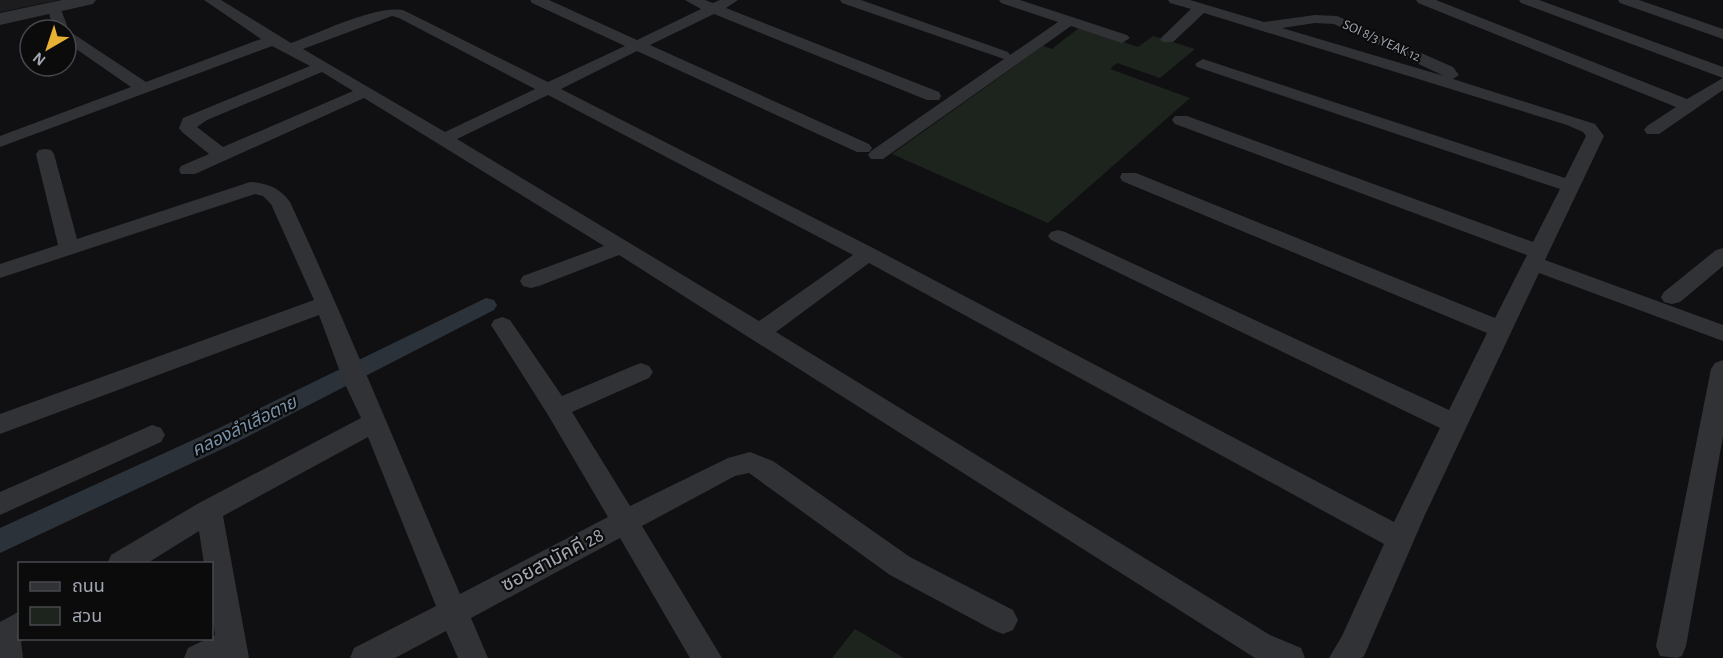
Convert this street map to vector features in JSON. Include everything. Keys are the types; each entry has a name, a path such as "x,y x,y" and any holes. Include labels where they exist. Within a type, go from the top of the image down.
{"street":[{"path":"0,19 87,0"},
{"path":"211,0 760,332 1249,639 1290,658"},
{"path":"537,0 870,152 1069,21"},
{"path":"692,0 933,96"},
{"path":"444,139 731,0"},
{"path":"847,0 1002,55"},
{"path":"1006,0 1122,38"},
{"name":"SOI 8/3 YEAK 12","path":"1175,0 1574,120 1589,128 1595,136 1571,186"},
{"path":"1423,0 1689,106"},
{"path":"1526,0 1723,74"},
{"path":"1624,0 1723,34"},
{"path":"54,7 58,18"},
{"path":"1168,39 1201,8"},
{"path":"0,142 145,88 281,44 392,12 403,14 868,254 1399,538"},
{"name":"SOI 8/3 YEAK 12","path":"1262,26 1315,18 1344,22 1447,70 1452,76 1451,84"},
{"path":"78,43 145,88"},
{"path":"1203,64 1571,186 1453,423 1399,538 1353,646 1344,658"},
{"path":"221,155 191,132 188,128 189,122 322,66"},
{"path":"1653,130 1723,83"},
{"path":"188,170 364,92"},
{"path":"1180,120 1723,333"},
{"path":"45,154 69,249"},
{"path":"1129,177 1499,329"},
{"path":"0,272 250,188 265,188 280,202 326,304 473,658"},
{"path":"1058,236 1453,423"},
{"path":"531,281 620,247"},
{"path":"760,332 868,254"},
{"path":"1672,297 1723,255"},
{"path":"0,424 326,304"},
{"path":"502,325 557,408 706,658"},
{"path":"1671,646 1723,369"},
{"path":"557,408 641,372"},
{"path":"125,562 209,511 375,422"},
{"path":"0,504 152,435"},
{"name":"ซอยสามัคคี 28","path":"365,658 728,468 754,463 760,465 891,560 1003,620"},
{"path":"199,658 232,650 209,511"},
{"path":"8,658 5,636 18,626"}],"shaded area":[{"path":"0,0 59,0 0,12"}],"green space":[{"path":"1080,27 1138,47 1153,36 1195,49 1160,78 1117,63 1110,69 1190,98 1048,223 892,154 1043,46 1052,49"},
{"path":"855,629 904,658 832,658"}],"waterway":[{"name":"คลองลำเสือตาย","path":"0,541 226,436 486,305"}]}
